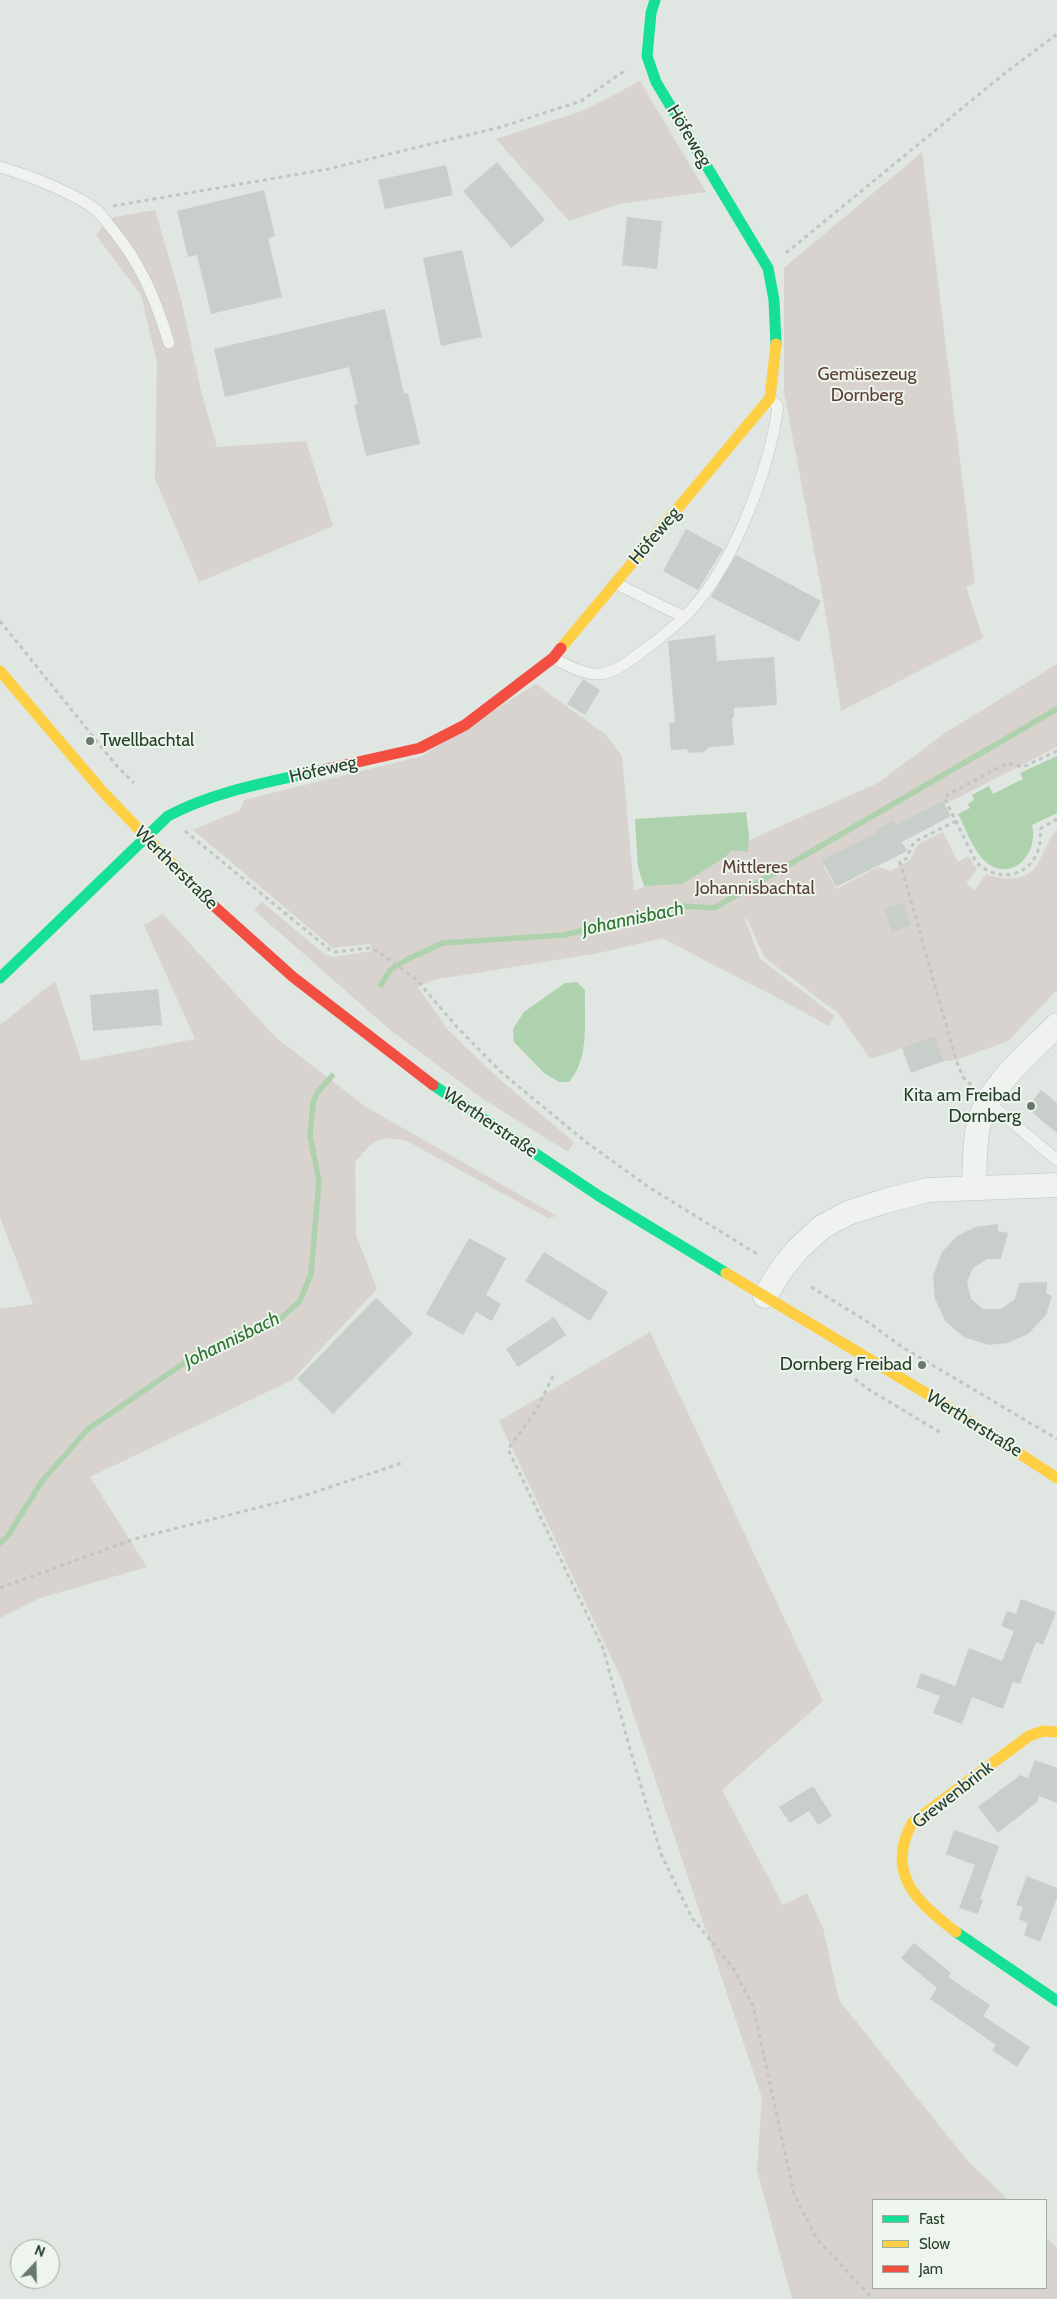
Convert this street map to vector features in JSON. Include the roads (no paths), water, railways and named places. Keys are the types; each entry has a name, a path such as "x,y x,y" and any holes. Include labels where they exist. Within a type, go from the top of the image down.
{"street":[{"name":"Höfeweg","path":"145,836 168,816 195,804 242,789 420,748 465,725 553,658 770,398 776,370 777,334 774,290 768,268 656,82 648,56 651,13 655,0"},
{"name":"Wertherstraße","path":"0,671 112,804 234,924 292,976 426,1080 646,1227 896,1375 1057,1478"},
{"path":"0,978 145,836"},
{"path":"974,1187 976,1139 979,1122 988,1102 996,1088 1057,1025"},
{"path":"765,1296 781,1270 798,1249 822,1227 848,1213 928,1190 1057,1185"},
{"name":"Grewenbrink","path":"1057,1732 1043,1731 1029,1736 912,1823 903,1840 900,1851 901,1868 921,1903 946,1926 1057,2001"}],"lane":[{"path":"0,167 57,188 95,210 124,244 145,276 158,305 169,343"},
{"path":"553,658 573,668 597,674 618,668 684,617 713,581 743,524 775,431 778,407 770,398"},
{"path":"615,583 684,617"},
{"path":"988,1102 1057,1160"}],"waterway":[{"name":"Johannisbach","path":"381,985 390,970 408,959 443,943 564,935 682,906 714,908 1057,709"},
{"name":"Johannisbach","path":"0,1543 7,1537 42,1481 88,1429 187,1361 278,1321 300,1301 311,1274 319,1181 310,1136 313,1103 317,1093 332,1076"}],"place":[{"name":"Twellbachtal","path":"90,741"},
{"name":"Kita am Freibad Dornberg","path":"1031,1106"},
{"name":"Dornberg Freibad","path":"922,1365"}],"park label":[{"name":"Gemüsezeug Dornberg","path":"867,385"},
{"name":"Mittleres Johannisbachtal","path":"755,878"}]}
